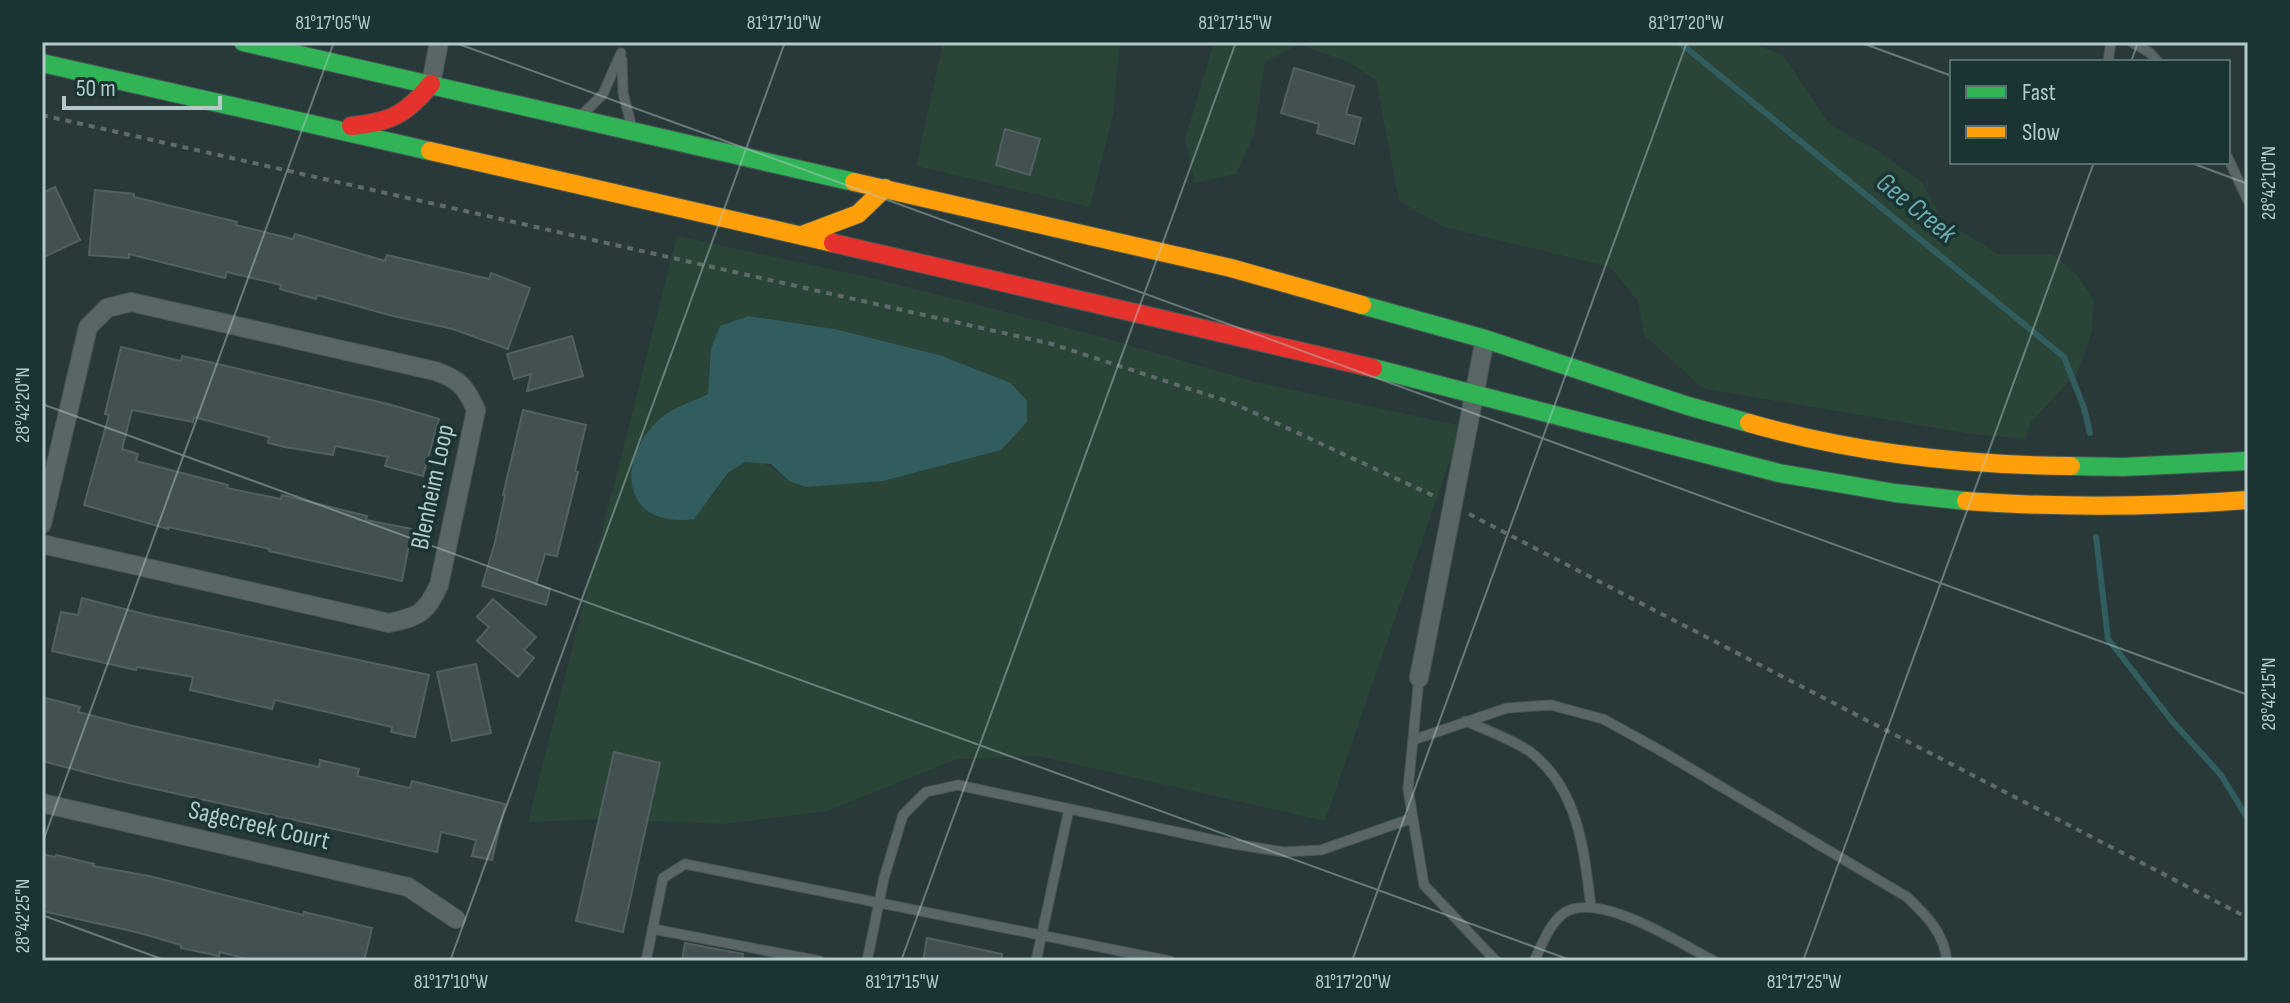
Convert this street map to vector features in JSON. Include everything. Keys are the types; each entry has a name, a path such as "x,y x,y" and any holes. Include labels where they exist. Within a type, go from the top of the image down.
{"main road":[{"path":"243,42 1231,268 1485,339 1730,419 1851,448 1965,463 2021,466 2123,467 2248,461"},
{"path":"42,63 1139,312 1476,393 1779,473 1889,493 2019,505 2135,506 2248,500"},
{"path":"333,128 386,123 413,106 431,84"},
{"path":"800,235 854,218 872,207 885,188"}],"street":[{"path":"431,84 439,42"},
{"name":"Blenheim Loop","path":"42,524 88,327 107,308 131,302 435,371 455,378 470,395 476,410 439,585 431,602 419,616 389,623 42,544"},
{"path":"1419,678 1485,339"},
{"name":"Sagecreek Court","path":"42,803 408,887 456,919"}],"lane":[{"path":"2132,42 2155,60"},
{"path":"578,118 603,94 621,53 623,93 633,130"},
{"path":"2230,162 2248,201"},
{"path":"1419,678 1408,789 1424,885 1496,961"},
{"path":"1413,740 1507,708 1551,705 1603,719 1907,897 1932,921 1946,948 1947,961"},
{"path":"1466,721 1532,753 1565,790 1582,837 1591,907"},
{"path":"867,961 879,902 903,815 926,792 958,785 1284,852 1321,850 1413,818"},
{"path":"1036,961 1069,809"},
{"path":"646,961 663,878 685,864 1170,961"},
{"path":"1534,961 1547,933 1565,913 1591,907 1616,912 1714,961"},
{"path":"653,929 820,961"}],"path":[{"path":"42,115 1052,344 1233,403 1434,497"},
{"path":"1471,515 2248,918"}],"green space":[{"path":"943,42 1120,42 1113,115 1090,207 916,166"},
{"path":"1214,42 1748,42 1783,55 1830,125 1875,149 1922,182 1943,220 1998,254 2052,254 2077,275 2094,300 2092,332 2077,373 2031,422 2026,439 1972,434 1701,387 1644,335 1638,301 1610,267 1444,227 1399,201 1376,80 1350,63 1299,44 1265,62 1254,135 1236,174 1195,183 1185,139"},
{"path":"677,236 872,278 1087,333 1256,382 1458,425 1451,457 1325,821 1039,756 958,759 827,811 724,824 604,819 528,822","holes":["748,316 835,329 939,355 789,481 763,463 753,461 735,468 709,501 634,497 632,476 639,446 663,416 708,394"]}],"water":[{"path":"748,316 835,329 939,355 1011,383 1027,401 1027,422 1001,450 883,481 806,487 789,481 771,464 745,462 728,473 694,519 669,519 650,513 638,501 632,486 632,469 637,451 647,433 662,417 708,394 711,349 720,326"}],"building":[{"path":"1294,68 1354,86 1346,114 1361,118 1354,144 1317,133 1319,124 1281,113"},
{"path":"1005,129 1040,139 1030,175 996,165"},
{"path":"55,187 80,240 42,258 42,193"},
{"path":"95,190 134,194 134,197 237,222 236,225 293,239 295,234 385,261 387,255 489,279 491,273 530,288 508,349 453,329 317,295 316,299 280,289 281,285 227,272 225,278 129,254 129,258 89,255"},
{"path":"572,336 583,376 527,391 531,374 514,379 507,354"},
{"path":"121,347 181,361 182,356 205,361 439,419 423,476 385,466 388,457 335,446 333,455 285,447 268,443 269,437 194,417 193,422 132,410 122,449 138,454 136,461 228,485 227,488 281,499 282,495 367,516 366,520 412,529 402,581 270,549 168,529 84,505 109,415 105,414"},
{"path":"523,410 586,425 557,556 545,554 536,584 550,589 546,605 482,586 495,542"},
{"path":"82,598 429,675 415,737 391,732 392,727 275,700 272,709 190,690 193,677 137,667 136,670 52,651 61,612 78,615"},
{"path":"493,599 536,637 524,650 534,658 518,677 477,641 489,627 477,617"},
{"path":"476,664 491,733 452,741 437,672"},
{"path":"42,697 80,707 78,712 133,726 319,767 320,760 359,769 357,776 410,788 412,781 505,804 492,860 472,856 476,840 441,832 437,852 42,761"},
{"path":"614,752 660,763 623,932 576,921"},
{"path":"42,854 149,876 303,915 304,912 372,928 364,961 256,961 220,952 219,956 181,948 181,945 136,932 42,911"},
{"path":"927,938 1002,954 1001,961 923,961"},
{"path":"685,943 743,954 742,961 682,961"}],"waterway":[{"name":"Gee Creek","path":"1679,42 2064,357 2084,408 2090,433"},
{"name":"Gee Creek","path":"2096,537 2108,639 2172,721 2221,775 2248,819"}],"traffic: fast":[{"path":"243,42 854,182"},
{"path":"42,63 430,151"},
{"path":"1362,305 1485,339 1749,423"},
{"path":"1373,368 1779,473 1895,493 1966,501"},
{"path":"2071,466 2123,467 2248,461"}],"traffic: slow":[{"path":"430,151 833,243"},
{"path":"854,182 1231,268 1362,305"},
{"path":"802,235 858,214 885,188"},
{"path":"1749,423 1868,450 1949,460 2071,466"},
{"path":"1966,501 2107,506 2248,500"}],"traffic: jam":[{"path":"351,126 396,115 431,84"},
{"path":"833,243 1373,368"}]}
